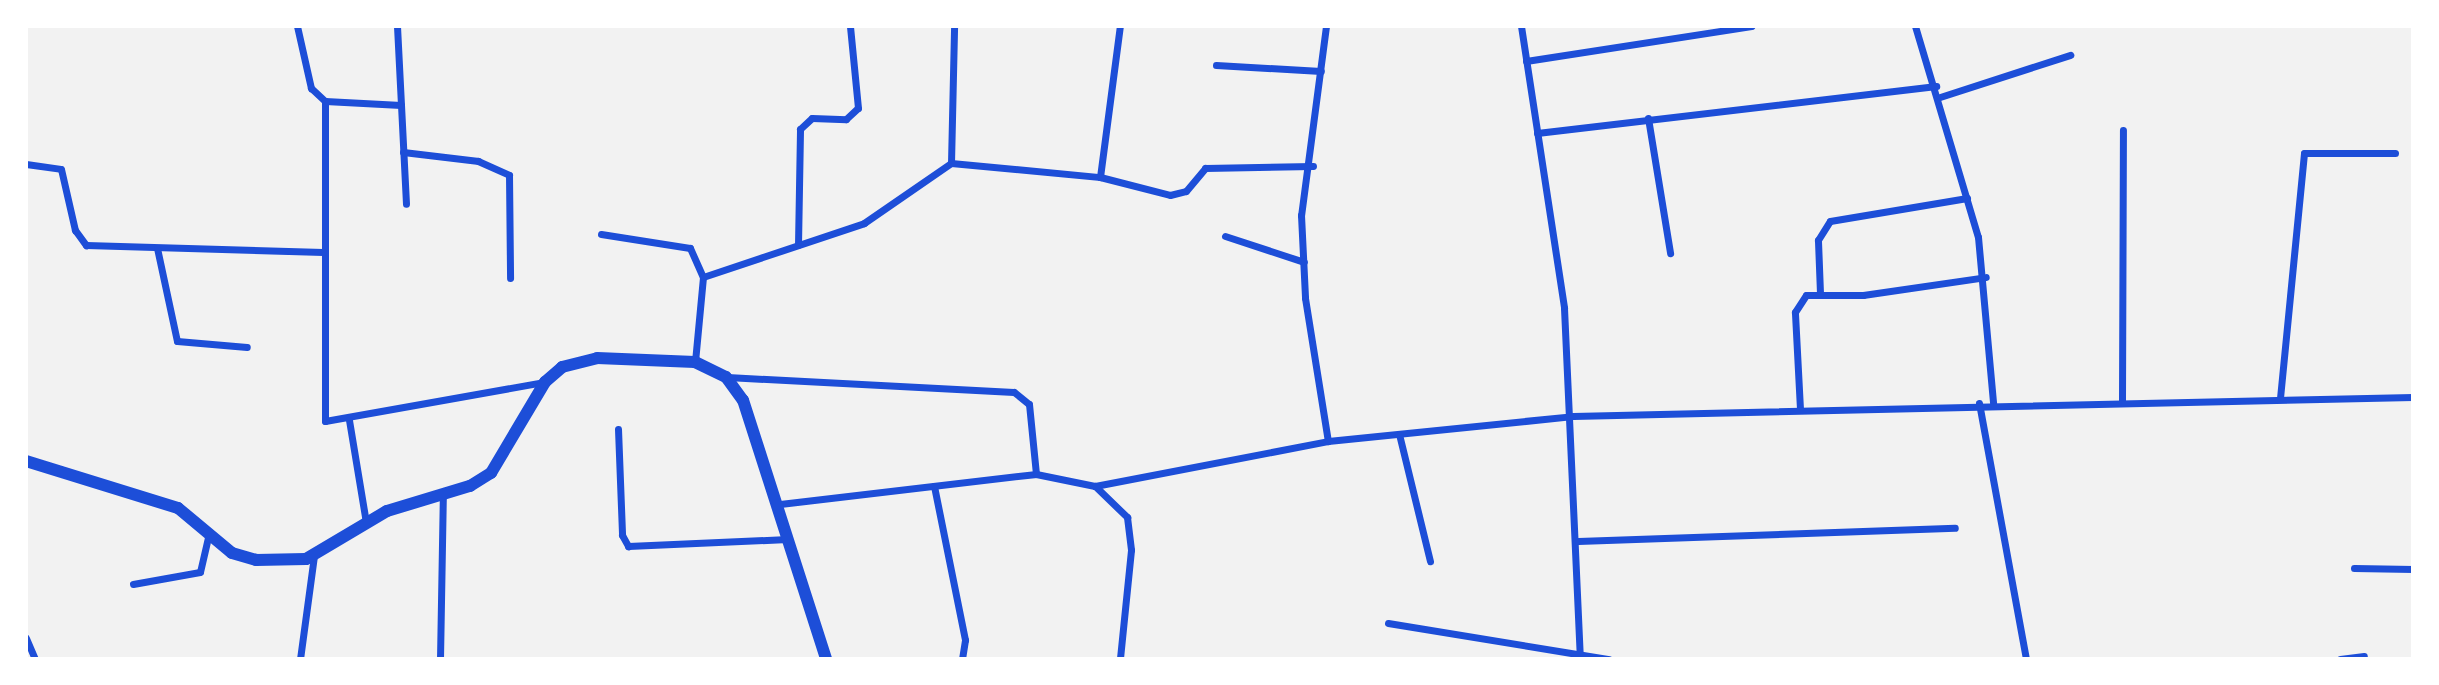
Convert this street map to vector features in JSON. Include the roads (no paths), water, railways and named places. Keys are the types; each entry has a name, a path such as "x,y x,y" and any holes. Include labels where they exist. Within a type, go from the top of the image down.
{"street":[{"path":"297,26 311,88 325,101 401,104"},
{"path":"397,26 406,204"},
{"path":"798,245 800,130 812,118 846,119 858,108 850,26"},
{"path":"951,163 954,26"},
{"path":"1100,177 1120,26"},
{"path":"1326,26 1313,166 1301,215 1304,262 1328,441"},
{"path":"1521,26 1573,416 1580,658"},
{"path":"1526,61 1751,26"},
{"path":"1915,26 1940,97 1986,277 1993,403"},
{"path":"1940,97 2070,55"},
{"path":"1216,65 1321,71"},
{"path":"1537,133 1936,86"},
{"path":"325,101 322,417 330,423 545,382"},
{"path":"1648,118 1670,253"},
{"path":"2122,400 2123,130"},
{"path":"403,152 478,161 509,175 510,278"},
{"path":"2280,398 2304,153 2395,153"},
{"path":"703,277 864,223 951,163 1100,177 1179,195 1205,168 1313,166"},
{"path":"26,164 61,169 75,230 86,245 323,252"},
{"path":"1820,293 1818,240 1830,221 1967,198"},
{"path":"601,234 618,241 679,243 690,248 703,277 695,362"},
{"path":"1225,236 1304,262"},
{"path":"157,248 177,341 247,347"},
{"path":"1800,409 1795,312 1806,295 1863,295 1986,277"},
{"path":"26,461 137,491 209,530 233,553 256,560 314,556 366,523 491,473 545,382 562,367 597,358 695,362 726,377 1014,392 1029,404 1036,474"},
{"path":"726,377 754,426 826,659"},
{"path":"779,504 1036,474 1095,486 1328,441 1573,416 1979,403 2413,397"},
{"path":"1979,403 2026,659"},
{"path":"349,420 366,523"},
{"path":"618,429 622,535 628,546 790,539"},
{"path":"1399,434 1430,561"},
{"path":"934,486 965,640 962,659"},
{"path":"1095,486 1127,517 1131,550 1120,659"},
{"path":"440,659 443,494"},
{"path":"1578,541 1955,528"},
{"path":"133,584 200,572 207,563 209,530"},
{"path":"300,659 314,556"},
{"path":"2354,569 2413,569"},
{"path":"1388,623 1580,658 1609,659"},
{"path":"26,638 35,659"},
{"path":"2340,659 2364,656"}]}
